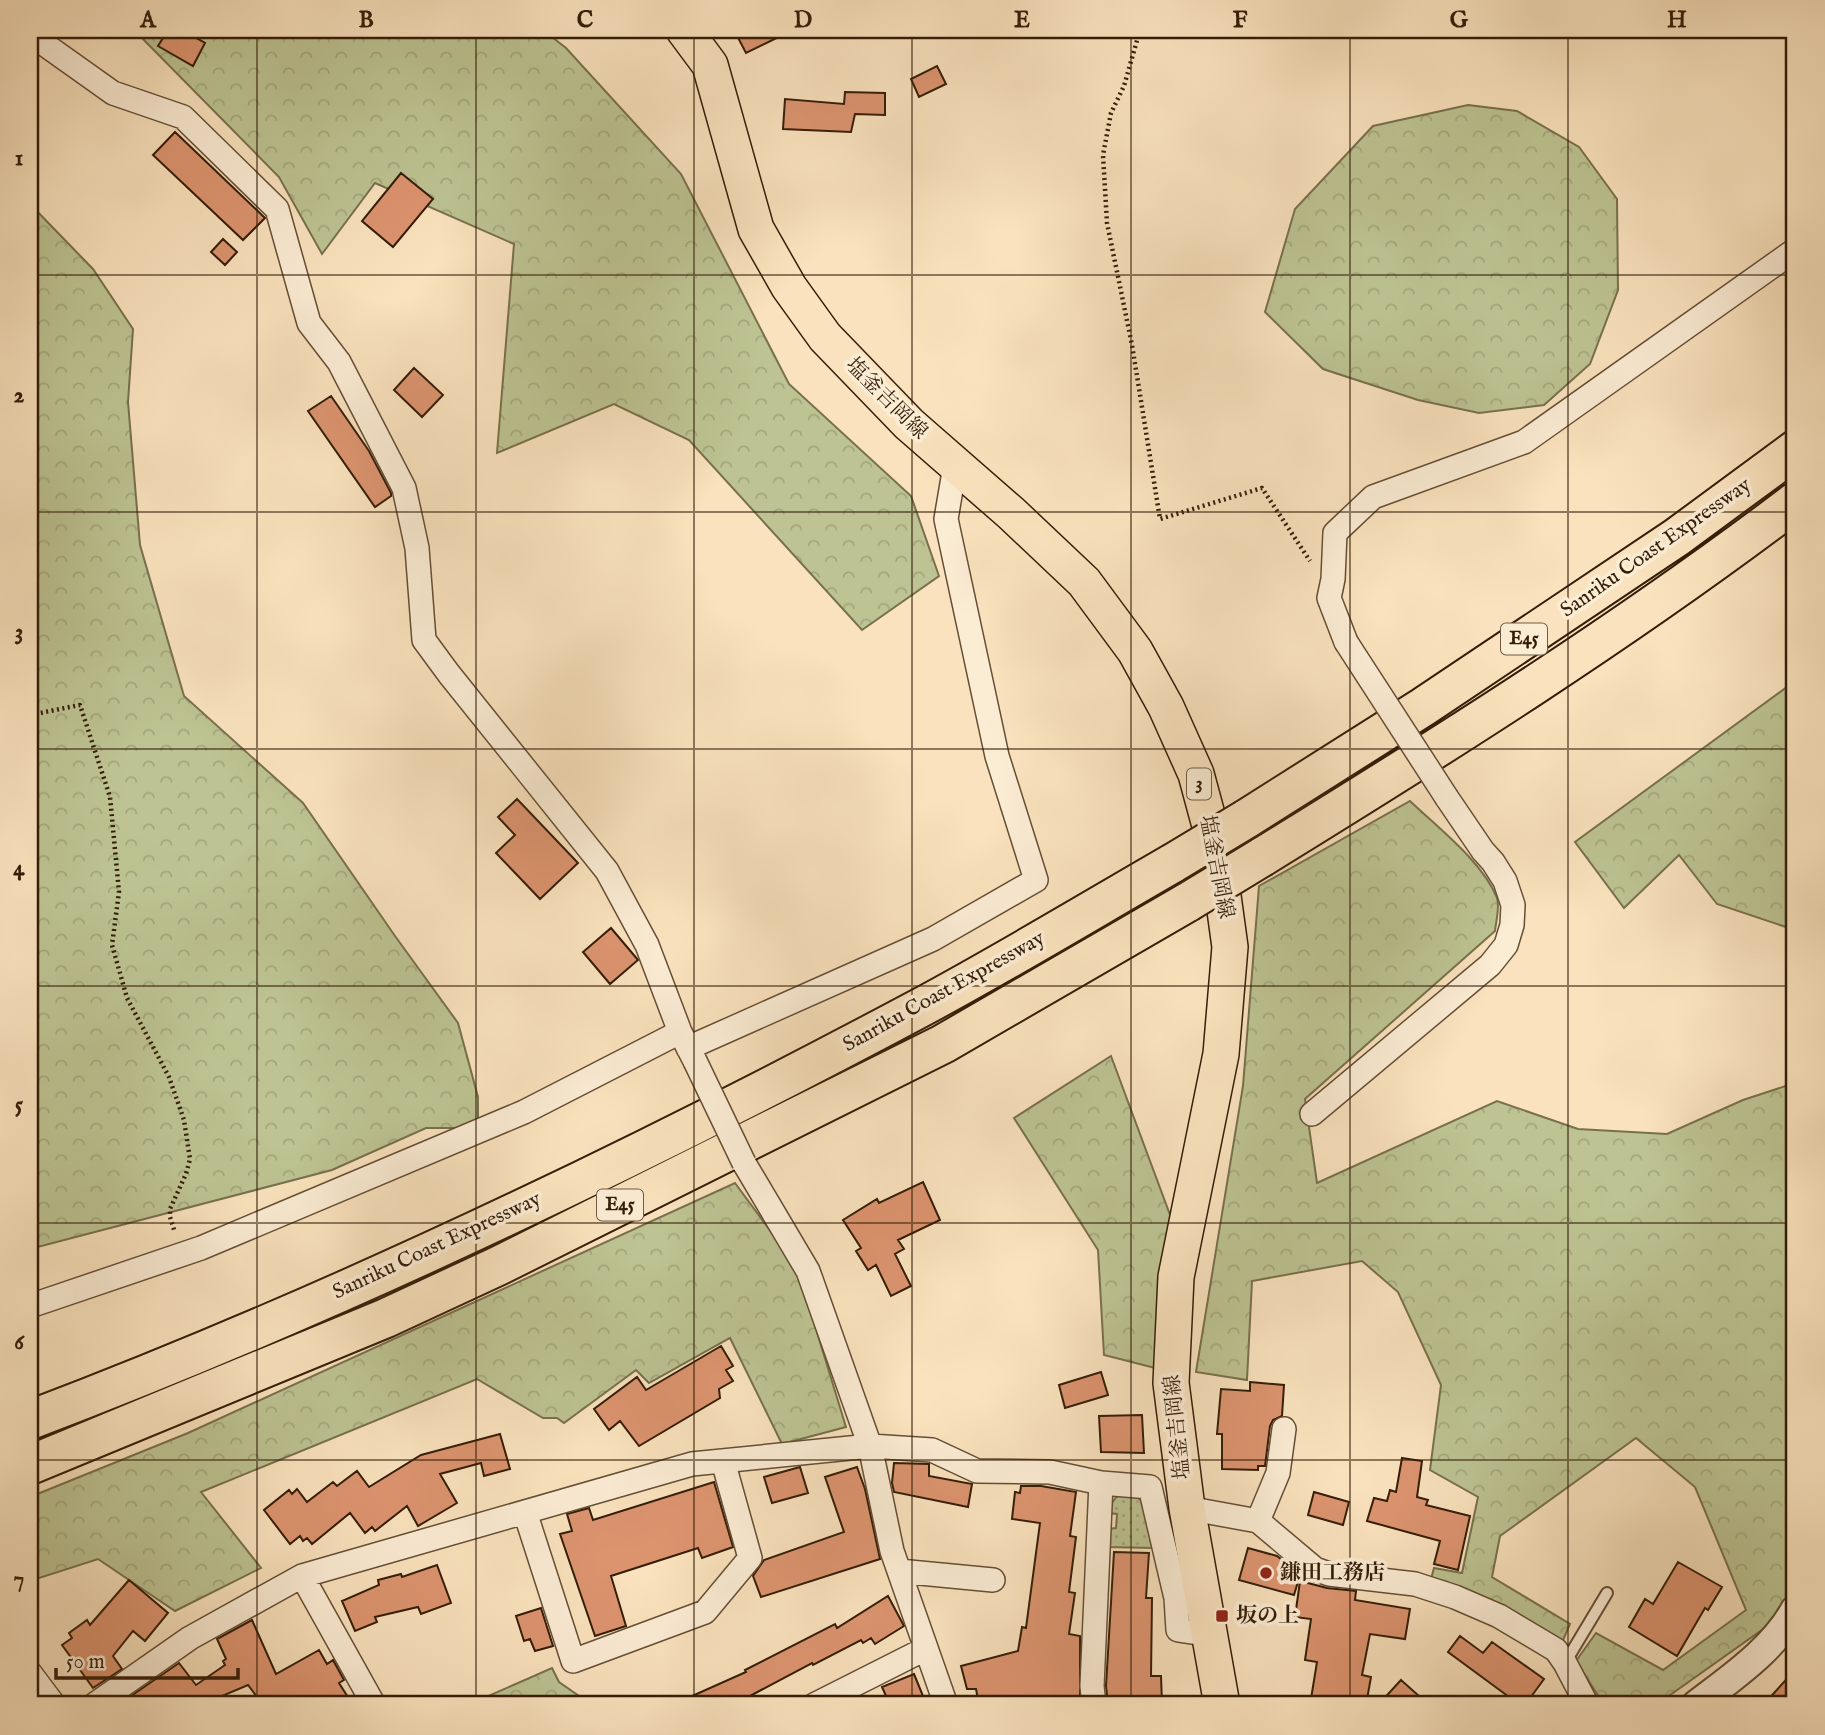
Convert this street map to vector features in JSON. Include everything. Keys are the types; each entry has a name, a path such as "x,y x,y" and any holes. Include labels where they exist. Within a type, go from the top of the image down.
{"highway":[{"name":"Sanriku Coast Expressway","path":"30,1420 222,1343 482,1228 919,1009 1173,863 1423,707 1676,537 1795,450"},
{"name":"Sanriku Coast Expressway","path":"30,1465 386,1318 498,1266 955,1037 1188,902 1478,722 1701,573 1795,502"},
{"path":"30,1404 222,1343"},
{"path":"30,1475 253,1373"}],"main road":[{"name":"塩釜吉岡線","path":"684,30 710,65 756,229 789,287 825,337 909,424 1012,513 1084,582 1135,651 1166,708 1196,774 1217,852 1230,947 1221,1054 1176,1277 1171,1383 1187,1508 1222,1705"}],"street":[{"path":"30,34 113,93 183,117 277,209 309,323 339,362 404,488 417,548 424,640 607,871 647,945 688,1047 744,1163 808,1271 870,1446 892,1551 946,1705"},
{"path":"1312,1114 1490,965 1506,945 1513,925 1513,905 1505,881 1447,798 1346,642 1329,598 1333,579 1335,533 1373,497 1524,442 1795,250"},
{"path":"30,1306 201,1248 524,1112 688,1047 933,939 1036,880 997,756 946,519 956,466"},
{"path":"1258,1521 1278,1473 1284,1429"},
{"path":"94,1705 190,1638 302,1576 692,1464 870,1446 932,1450 977,1471 1050,1472 1101,1483 1150,1487 1176,1598 1178,1630 1211,1635"},
{"path":"525,1512 573,1661 705,1612 750,1558 723,1461"},
{"path":"1094,1705 1092,1686 1101,1483"},
{"path":"1187,1508 1258,1521 1315,1569 1329,1574 1415,1584 1499,1616 1556,1650 1587,1705"},
{"path":"899,1571 993,1580"},
{"path":"302,1576 374,1705"},
{"path":"1696,1705 1743,1669 1773,1641 1795,1610"},
{"path":"814,1705 925,1649"},
{"path":"30,1673 54,1705"}],"lane":[{"path":"1565,1663 1606,1593"}],"path":[{"path":"1140,30 1124,86 1111,113 1103,155 1108,223 1132,345 1160,519 1262,488 1307,558 1333,579"},
{"path":"30,715 80,705 110,797 119,892 112,945 127,998 169,1077 184,1120 190,1159 170,1209 175,1233"}],"green space":[{"path":"134,30 543,30 566,48 681,174 789,384 911,496 939,576 862,630 689,440 614,404 497,453 514,244 375,183 322,254 279,177"},
{"path":"1468,105 1517,111 1579,147 1617,199 1618,290 1590,364 1544,405 1479,413 1418,400 1323,369 1265,312 1295,209 1373,126"},
{"path":"30,204 93,269 133,329 128,402 140,545 184,696 303,803 458,1023 478,1097 478,1128 426,1128 332,1170 30,1249"},
{"path":"1795,681 1795,930 1717,904 1679,855 1624,908 1575,842"},
{"path":"1410,801 1481,871 1498,902 1495,931 1305,1099 1317,1183 1497,1101 1578,1129 1667,1134 1743,1100 1795,1083 1795,1581 1773,1622 1656,1705 1604,1705 1576,1661 1596,1633 1663,1670 1746,1610 1695,1487 1636,1438 1500,1536 1492,1577 1570,1624 1561,1645 1431,1579 1434,1568 1462,1573 1478,1497 1430,1470 1441,1385 1398,1292 1362,1261 1252,1281 1247,1380 1196,1372 1243,1086 1259,886"},
{"path":"1111,1056 1173,1223 1159,1369 1104,1355 1098,1250 1014,1118"},
{"path":"735,1183 797,1267 846,1427 782,1444 730,1338 649,1383 636,1370 564,1423 557,1418 543,1418 477,1379 201,1492 261,1568 175,1611 98,1559 30,1581 30,1497 188,1433"},
{"path":"1134,1494 1144,1503 1152,1548 1108,1547 1108,1529 1116,1528 1117,1514 1108,1513 1109,1507 1118,1495"},
{"path":"552,1668 559,1682 592,1705 468,1705"}],"building":[{"path":"168,30 182,30 205,43 193,66 158,46"},
{"path":"734,30 793,30 746,53"},
{"path":"937,66 946,84 919,97 911,79"},
{"path":"845,92 885,93 885,115 855,114 851,132 783,129 785,99 844,104"},
{"path":"175,132 265,218 243,240 153,155"},
{"path":"401,173 433,199 393,247 362,221"},
{"path":"223,239 237,252 225,265 211,252"},
{"path":"414,368 443,395 422,417 394,390"},
{"path":"331,396 369,451 391,493 391,496 375,507 308,411"},
{"path":"517,799 578,863 540,899 496,853 515,835 498,817"},
{"path":"611,928 638,960 610,984 583,952"},
{"path":"923,1182 940,1220 898,1240 904,1249 895,1254 911,1286 891,1296 876,1265 868,1270 856,1251 861,1248 843,1220 877,1199 879,1203"},
{"path":"721,1346 733,1366 726,1370 733,1381 719,1389 720,1398 639,1446 620,1421 609,1430 594,1409 637,1377 646,1390"},
{"path":"1101,1372 1108,1395 1065,1408 1059,1385"},
{"path":"1250,1382 1284,1385 1282,1416 1273,1420 1270,1426 1265,1466 1258,1466 1258,1470 1222,1469 1222,1434 1217,1434 1221,1389 1250,1391"},
{"path":"1142,1415 1144,1453 1101,1452 1099,1416"},
{"path":"500,1434 510,1469 484,1476 481,1463 440,1474 457,1503 418,1526 407,1506 375,1531 372,1527 365,1533 350,1513 312,1544 307,1538 303,1541 300,1536 290,1544 264,1510 289,1490 292,1494 297,1489 307,1502 333,1482 337,1486 357,1471 369,1487 421,1455"},
{"path":"1402,1458 1422,1461 1417,1497 1428,1500 1426,1505 1470,1516 1458,1570 1434,1564 1440,1541 1367,1521 1374,1498 1387,1501 1390,1490 1396,1492"},
{"path":"894,1463 929,1464 929,1476 972,1484 968,1507 894,1492"},
{"path":"800,1467 808,1493 772,1503 764,1477"},
{"path":"857,1467 865,1489 880,1559 761,1597 753,1576 764,1560 844,1532 825,1477"},
{"path":"714,1482 733,1547 702,1558 698,1548 611,1576 626,1626 595,1636 560,1534 572,1531 567,1514 589,1508 593,1520"},
{"path":"1021,1486 1041,1486 1076,1492 1070,1536 1076,1537 1069,1592 1075,1593 1069,1634 1080,1636 1080,1705 979,1705 976,1689 967,1689 961,1666 1018,1651 1022,1627 1026,1628 1040,1523 1012,1519 1015,1492 1020,1493"},
{"path":"1314,1492 1349,1502 1343,1525 1308,1515"},
{"path":"1248,1548 1277,1556 1291,1567 1290,1571 1300,1575 1294,1595 1239,1580"},
{"path":"1114,1552 1149,1553 1146,1598 1152,1598 1151,1676 1161,1676 1162,1703 1108,1704 1106,1686"},
{"path":"1678,1562 1722,1587 1708,1610 1705,1608 1677,1656 1629,1627 1645,1599 1653,1604"},
{"path":"437,1565 451,1603 421,1614 418,1607 375,1617 377,1622 355,1631 342,1601 379,1585 378,1580 401,1574 402,1577"},
{"path":"129,1580 168,1613 145,1641 133,1631 113,1656 122,1669 93,1688 62,1645 72,1638 69,1633 87,1620 90,1625"},
{"path":"1300,1581 1327,1588 1356,1591 1355,1600 1410,1609 1405,1639 1370,1634 1362,1675 1371,1677 1366,1705 1310,1705 1317,1662 1305,1660 1311,1619 1295,1617"},
{"path":"888,1596 904,1626 875,1644 871,1638 863,1643 861,1640 813,1665 812,1663 738,1705 672,1705 746,1672 745,1670 835,1624 837,1628"},
{"path":"541,1608 553,1646 535,1651 530,1639 524,1641 516,1616"},
{"path":"252,1620 276,1674 319,1650 327,1664 333,1660 344,1680 339,1683 353,1705 263,1705 248,1685 217,1698 209,1704 211,1705 118,1705 179,1663 196,1685 225,1665 223,1661 226,1659 217,1639"},
{"path":"1460,1636 1483,1653 1492,1642 1544,1679 1525,1705 1520,1705 1448,1652"},
{"path":"1795,1670 1795,1705 1763,1705"},
{"path":"914,1674 923,1696 901,1705 890,1705 882,1687"},
{"path":"1401,1680 1429,1705 1378,1705"}],"place":[{"name":"鎌田工務店","path":"1266,1573"},
{"name":"坂の上","path":"1222,1616"}]}
